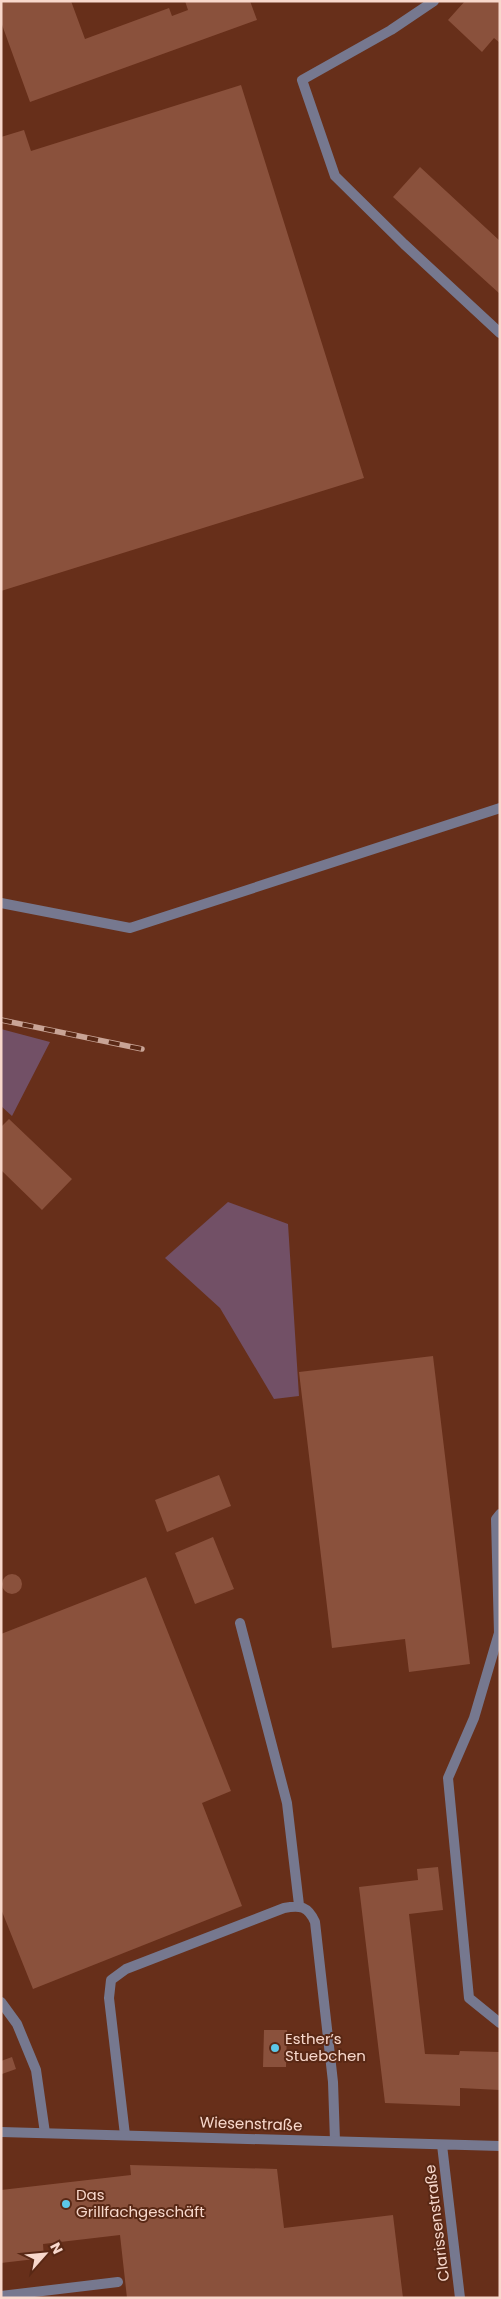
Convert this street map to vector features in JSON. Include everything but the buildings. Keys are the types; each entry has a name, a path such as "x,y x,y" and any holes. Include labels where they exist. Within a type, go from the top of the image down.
{"street":[{"path":"434,1 391,30 302,80 335,176 404,244 500,332"},
{"path":"1,903 130,928 500,808"},
{"path":"500,1514 496,1520 499,1633 474,1718 448,1778 469,1998 500,2024"},
{"path":"240,1622 286,1803 299,1905"},
{"path":"124,2135 108,1998 111,1980 126,1969 284,1908 299,1905 310,1911 315,1922 333,2082 335,2141"},
{"path":"1,2002 17,2024 36,2070 45,2133"},
{"name":"Wiesenstraße","path":"1,2132 500,2146"},
{"name":"Clarissenstraße","path":"442,2144 460,2298"},
{"path":"1,2296 118,2282"}],"shaded area":[{"path":"1,1 500,1 500,2298 1,2298"},
{"path":"1,1029 50,1042 12,1116 1,1106"},
{"path":"228,1202 288,1224 299,1396 274,1399 220,1308 165,1258"}],"railway":[{"path":"1,1020 142,1049"}],"place":[{"name":"Esther’s Stuebchen","path":"275,2048"},
{"name":"Das Grillfachgeschäft","path":"66,2204"}]}
